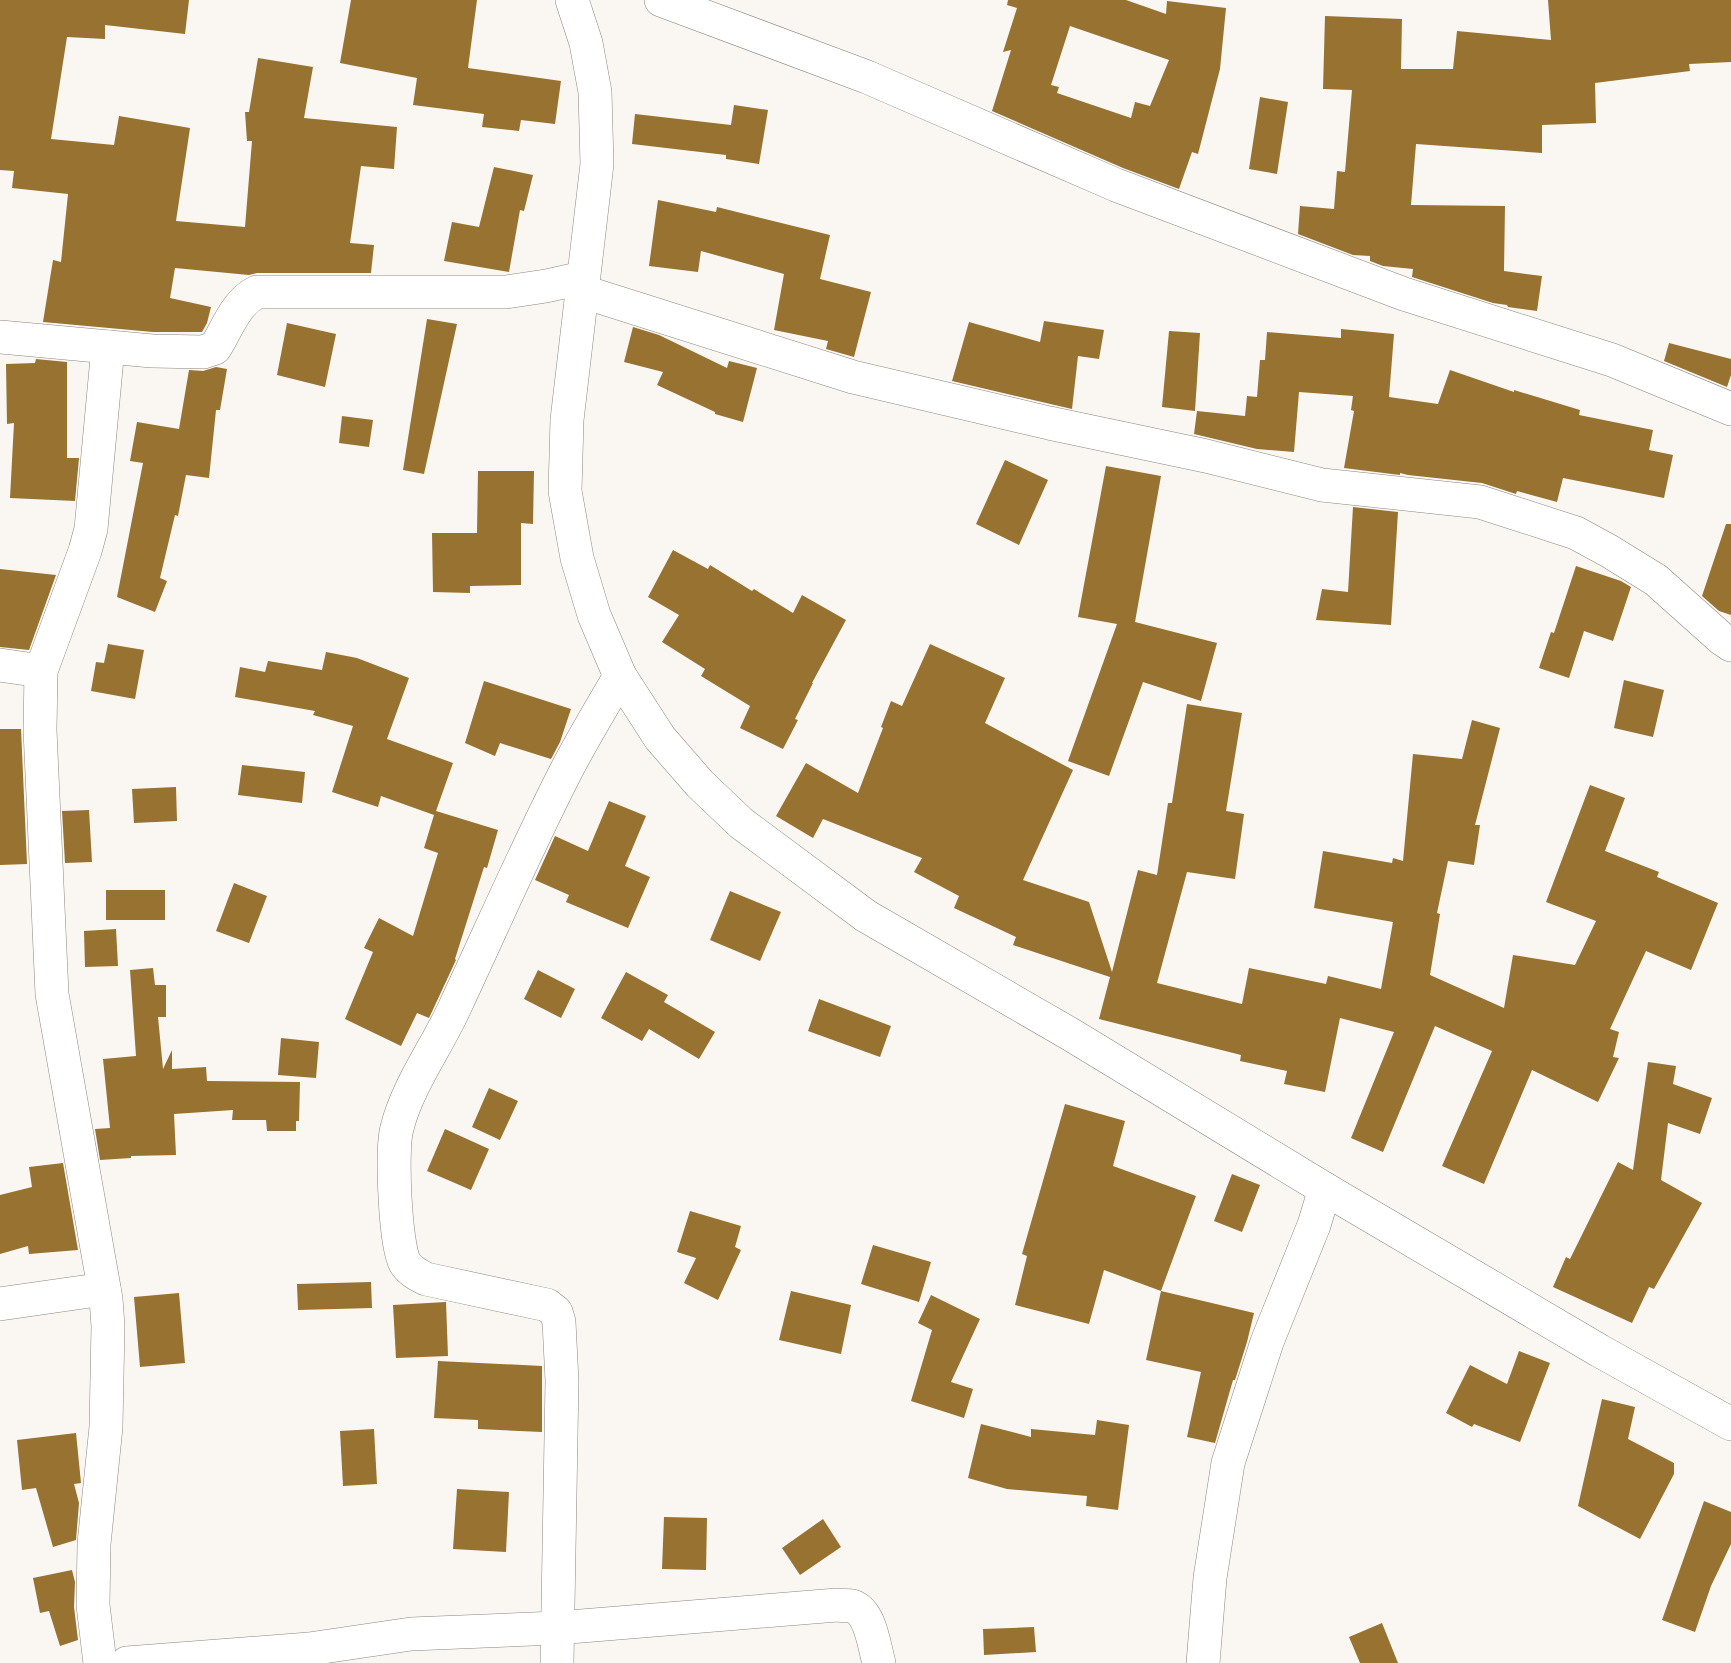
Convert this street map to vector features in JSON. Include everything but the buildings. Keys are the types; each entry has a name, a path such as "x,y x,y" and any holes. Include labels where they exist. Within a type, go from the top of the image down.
{"street":[{"path":"572,0 586,43 595,92 597,164 567,420 566,491 580,569 594,615 620,676 660,738 700,784 741,823 866,916 1070,1034 1325,1189 1600,1351 1731,1424"},
{"path":"661,0 867,77 1116,185 1404,294 1612,360 1731,409"},
{"path":"0,337 108,347 202,352 215,348 242,303 257,292 506,292 582,284 852,377 1037,421 1206,456 1322,485 1480,502 1576,533 1609,551 1656,580 1731,645"},
{"path":"100,1663 93,1605 94,1544 106,1427 108,1326 104,1289 52,994 40,730 41,671 91,529 108,347"},
{"path":"0,665 41,671"},
{"path":"557,1663 562,1381 559,1322 556,1312 547,1305 426,1279 414,1273 400,1252 397,1234 394,1157 396,1130 403,1107 440,1041 566,770 620,676"},
{"path":"1203,1663 1210,1578 1228,1463 1268,1342 1314,1225 1325,1189"},
{"path":"0,1304 104,1289"},
{"path":"127,1663 309,1649 411,1634 557,1628 837,1605 852,1606 863,1613 879,1663"}]}
